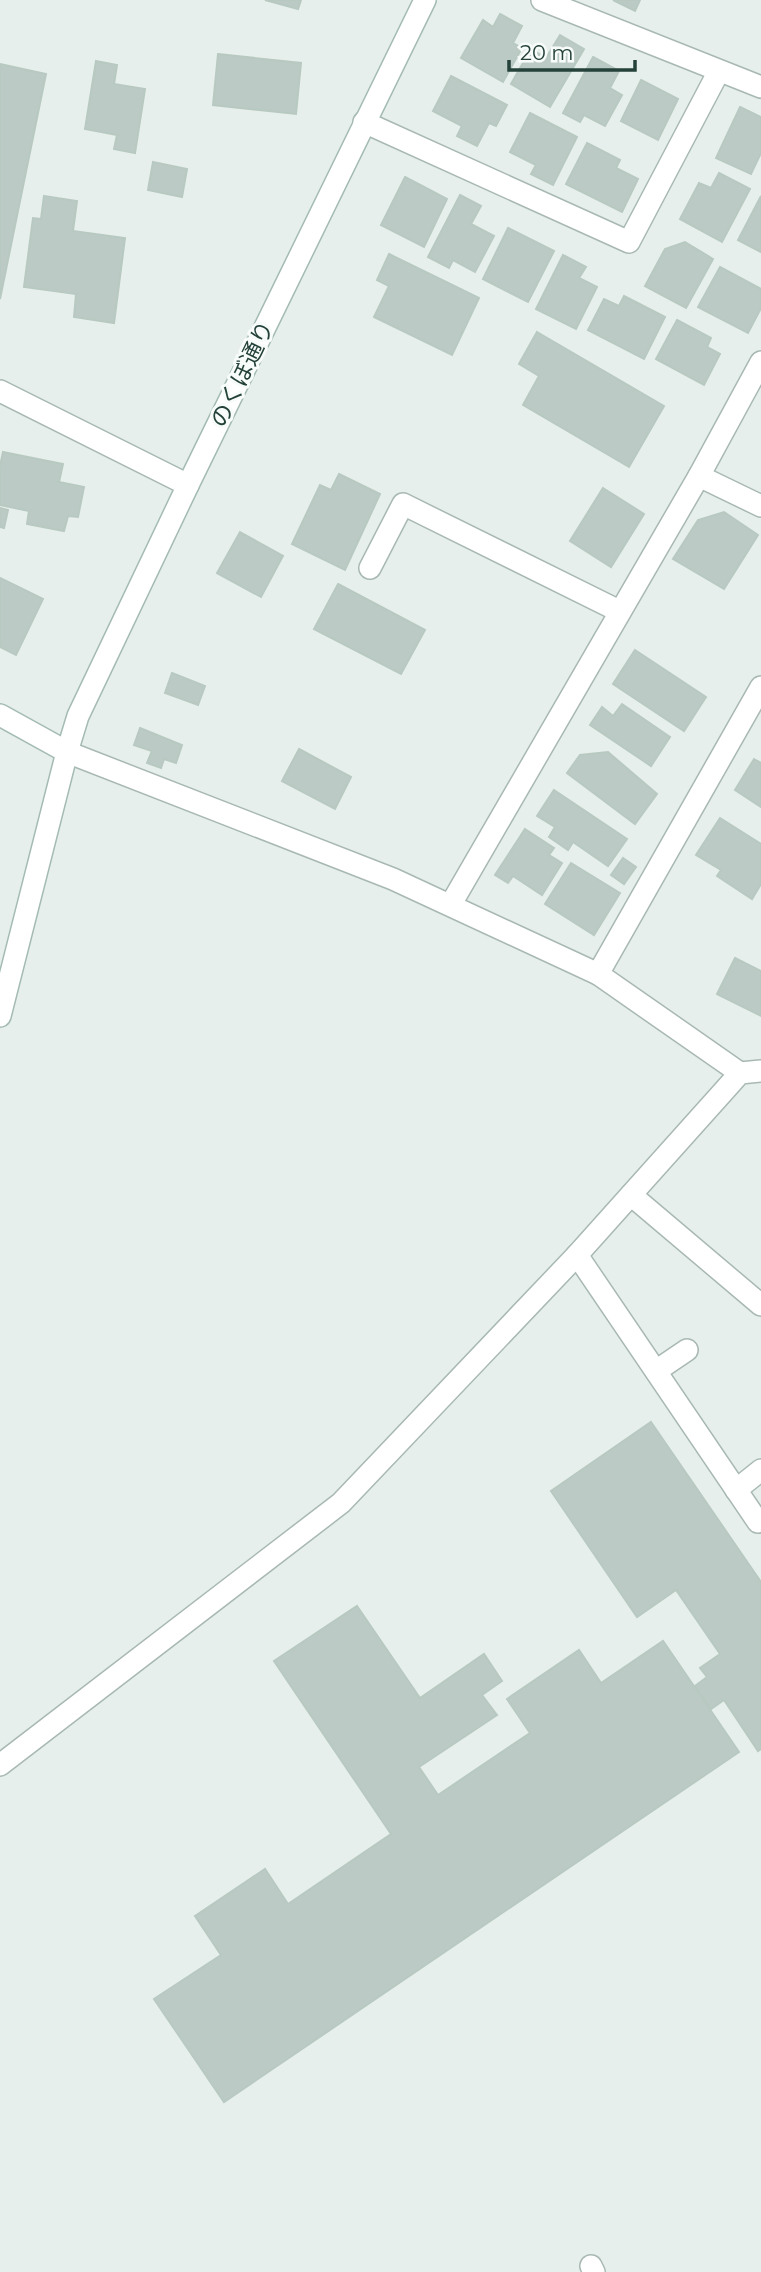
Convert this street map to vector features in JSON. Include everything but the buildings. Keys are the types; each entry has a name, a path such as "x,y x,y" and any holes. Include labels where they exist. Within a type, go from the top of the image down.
{"street":[{"name":"のくぼ通り","path":"0,1016 78,716 425,0"},
{"path":"541,0 761,87"},
{"path":"364,122 629,242 719,71"},
{"path":"451,904 699,477 761,362"},
{"path":"0,391 188,485"},
{"path":"699,477 761,506"},
{"path":"370,568 403,503 620,611"},
{"path":"598,974 761,687"},
{"path":"0,715 67,752 451,904 598,974 751,1072 631,1195 578,1255 341,1503 0,1765"},
{"path":"631,1195 761,1305"},
{"path":"578,1255 758,1522"},
{"path":"656,1371 687,1350"},
{"path":"736,1489 761,1470"}]}
